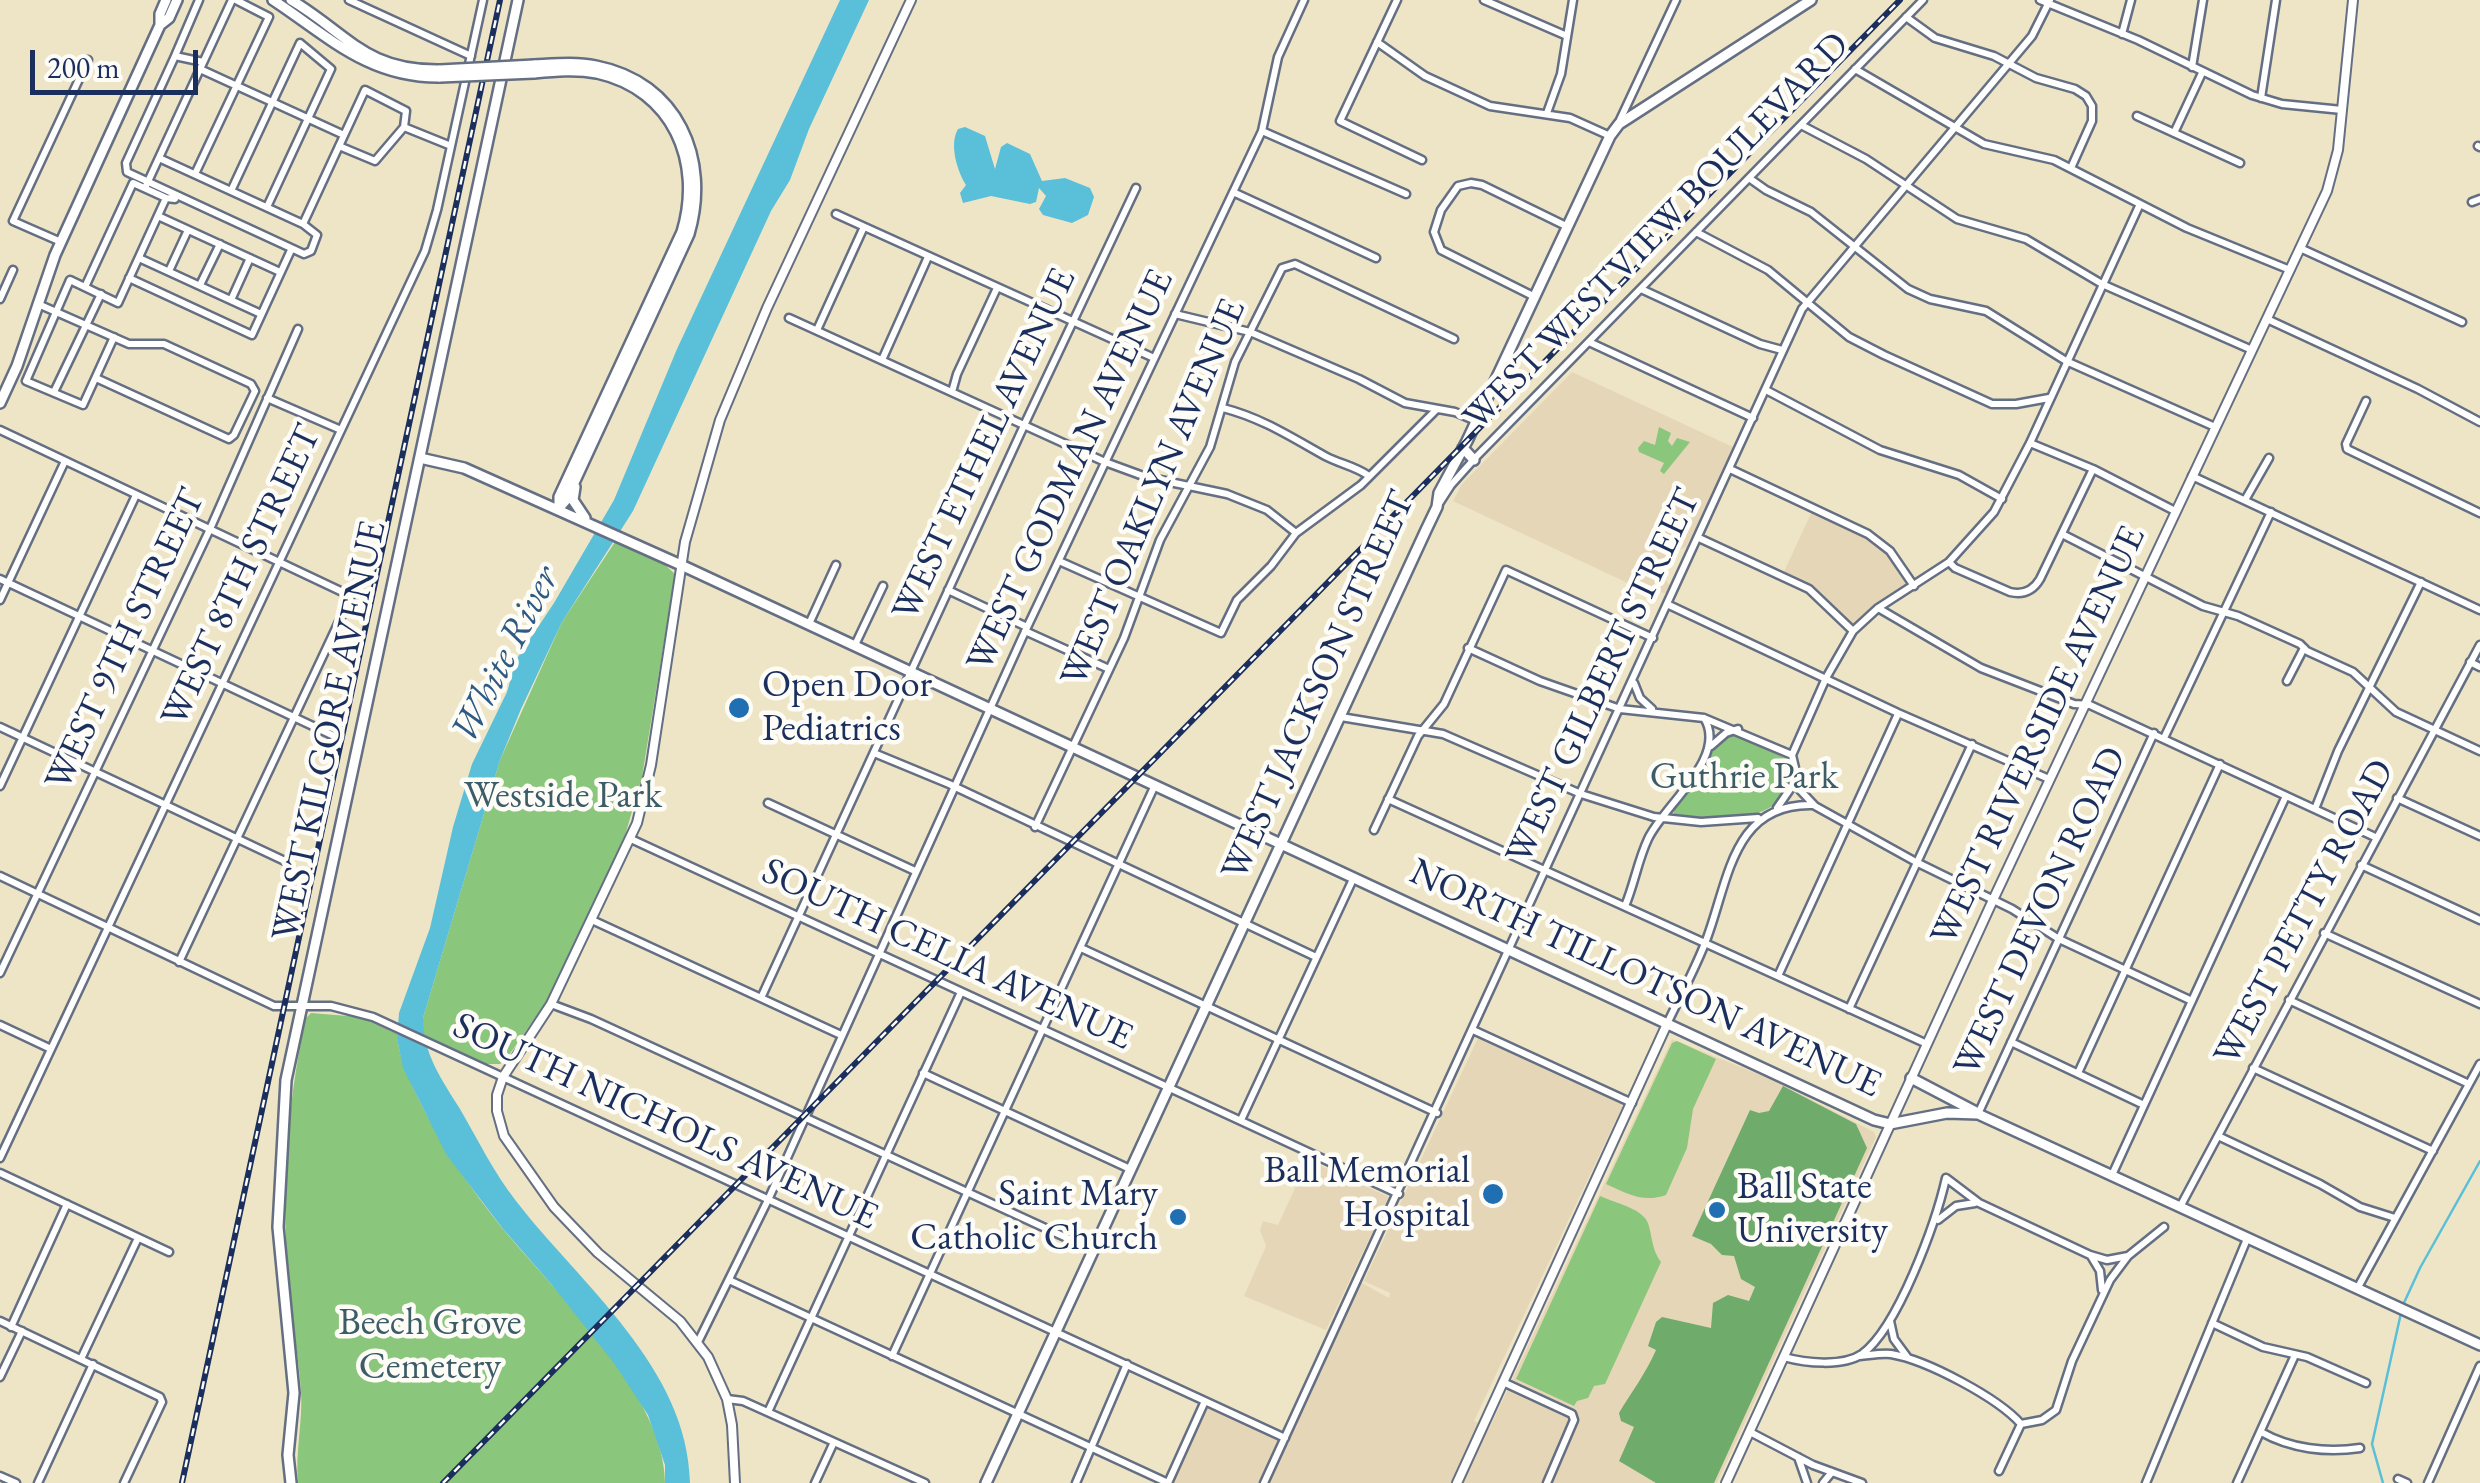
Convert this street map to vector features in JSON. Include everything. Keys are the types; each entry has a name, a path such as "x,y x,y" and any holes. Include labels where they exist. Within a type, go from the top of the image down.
{"main road":[{"path":"0,403 61,242 160,25 166,0"},
{"path":"160,25 169,18 177,0"},
{"path":"274,0 376,67 402,76 597,66 644,87 666,106 682,128 698,180 689,234 558,509"},
{"path":"291,0 361,52 404,68 440,74"},
{"name":"WEST KILGORE AVENUE","path":"291,1483 288,1456 294,1393 278,1227 286,1080 518,0"},
{"name":"WEST JACKSON STREET","path":"986,1483 1437,508 1439,493 1610,136 1619,124 1810,0"},
{"path":"534,69 595,73 619,80 640,93 661,111 676,132 690,180 682,232 559,497 558,509"},
{"path":"1463,448 1474,460"},
{"path":"420,458 464,468 580,516"},
{"path":"576,477 573,500 580,516"},
{"name":"NORTH TILLOTSON AVENUE","path":"580,516 590,524 1874,1120 1890,1124 1947,1113 1978,1114 2480,1345"},
{"path":"1911,1078 1978,1114"}],"street":[{"path":"199,0 125,166 129,174 166,198 267,239"},
{"path":"146,186 234,0 269,17 195,174"},
{"path":"350,0 471,56"},
{"name":"WEST 8TH STREET","path":"0,1158 424,251 483,0"},
{"path":"735,1483 734,1436 726,1399 698,1342 666,1308 584,1240 534,1180 500,1125 496,1104 502,1077 551,1004 630,839 649,776 681,565 699,490 735,384 912,0"},
{"name":"WEST GODMAN AVENUE","path":"698,1342 768,1200 1026,629 1262,131 1278,57 1304,0"},
{"path":"1397,0 1340,121 1422,160"},
{"path":"1484,0 1566,36"},
{"path":"1547,114 1561,74 1573,0"},
{"path":"1619,124 1676,0"},
{"name":"WEST WESTVIEW BOULEVARD","path":"1437,508 1450,484 1923,0"},
{"path":"2122,34 2131,0"},
{"path":"2192,68 2203,0"},
{"path":"2261,98 2276,0"},
{"name":"WEST RIVERSIDE AVENUE","path":"1726,1483 2049,779 2332,177 2353,0"},
{"path":"2046,1 2261,98 2342,110"},
{"name":"WEST GILBERT STREET","path":"1264,1483 1807,302 2009,64 2034,32 2046,1"},
{"path":"1906,17 1935,38 2079,91 2088,99 2092,121 2070,168"},
{"path":"231,191 300,42 331,70 267,208"},
{"path":"1377,42 1424,76 1490,106 1578,121 1610,136"},
{"path":"175,56 344,135"},
{"path":"61,242 13,220 88,60"},
{"path":"1856,70 1992,147 2044,157 2290,270"},
{"path":"2174,133 2202,73"},
{"path":"303,224 344,135 365,90 406,111 404,127 374,161 339,146"},
{"path":"2137,116 2240,163"},
{"path":"1801,125 1854,152 1956,219 2026,239 2102,284 2252,350"},
{"path":"404,127 451,146"},
{"path":"1262,131 1406,194"},
{"path":"85,287 133,183 291,250 307,254 317,237 303,224 159,158"},
{"path":"1749,178 1811,212 1908,289 1991,313 2066,362 2215,427"},
{"path":"1535,296 1443,252 1434,239 1434,227 1442,210 1453,190 1462,184 1482,185 1568,226"},
{"name":"WEST ETHEL AVENUE","path":"761,998 1136,188"},
{"path":"1233,192 1376,258"},
{"path":"114,338 84,405 26,378 70,280 118,303 166,198"},
{"path":"2140,204 2002,498 1984,526 1948,562 1878,608 1853,631 1826,678 1792,755 1802,794 1815,806 2059,939 2192,1001"},
{"path":"836,214 1154,358"},
{"path":"158,216 280,272"},
{"path":"817,330 863,229"},
{"path":"170,272 188,230"},
{"path":"1696,232 1754,261 1849,337 1988,402 2016,404 2049,398"},
{"path":"200,286 220,244"},
{"path":"2300,248 2462,322"},
{"path":"129,278 252,334 291,250"},
{"path":"882,360 928,257"},
{"path":"139,258 261,314"},
{"path":"230,300 250,258"},
{"name":"WEST OAKLYN AVENUE","path":"1035,827 1141,599 1160,540 1215,434 1230,375 1281,270 1287,264 1324,277 1454,339"},
{"path":"0,299 14,270"},
{"path":"952,392 996,288"},
{"path":"1640,289 1760,344 1782,350"},
{"path":"54,392 101,294"},
{"path":"38,304 132,344 164,344 252,384 255,391 229,439 96,378"},
{"path":"1175,314 1250,332 1405,402 1455,412 1476,422"},
{"path":"789,318 1105,462 1146,478 1226,494 1267,510 1296,533"},
{"path":"2266,319 2480,422"},
{"name":"WEST 9TH STREET","path":"0,973 210,529 298,329"},
{"path":"1589,342 1754,418"},
{"path":"1766,390 1880,450 1959,475 2002,498"},
{"path":"267,398 341,430"},
{"path":"2366,401 2345,447 2480,513"},
{"path":"1223,408 1278,428 1369,476"},
{"path":"1058,561 1221,633 1237,600 1271,566 1296,533 1369,476 1436,410"},
{"path":"0,430 351,598 179,962 0,876"},
{"path":"2030,443 2175,511"},
{"path":"2245,500 2269,458"},
{"path":"0,600 4,581 66,461"},
{"path":"1730,469 1868,534 1898,561 1914,586"},
{"path":"1948,562 1990,584 2023,593 2037,584 2092,469"},
{"path":"2192,476 2480,610"},
{"path":"0,786 136,495"},
{"name":"WEST DEVON ROAD","path":"2164,738 2271,512"},
{"path":"2062,534 2203,606 2238,616 2353,672 2396,712 2480,751"},
{"path":"1698,538 1809,589 1853,631"},
{"path":"809,624 836,565"},
{"path":"1374,830 1424,729 1444,704 1506,570 1653,638"},
{"path":"4,581 334,736"},
{"path":"2315,809 2421,582"},
{"path":"855,645 883,586"},
{"path":"948,590 1109,670"},
{"path":"1668,605 1898,714 2049,779"},
{"path":"1878,608 1980,668 2164,738 2375,838"},
{"name":"WEST PETTY ROAD","path":"2180,1208 2480,645"},
{"path":"1468,648 1540,681 1620,709 1704,718 1738,729 1792,755"},
{"path":"2287,682 2304,648"},
{"path":"2470,662 2480,667"},
{"path":"1634,679 1640,698 1653,710"},
{"path":"1778,976 1898,714"},
{"path":"1340,717 1424,729 1470,744 1581,794 1662,818 1702,822 1758,818 1776,809 1815,806"},
{"path":"1704,718 1710,729 1710,747"},
{"path":"0,728 289,863"},
{"path":"1625,906 1646,844 1662,818 1710,747 1726,732 1738,729"},
{"name":"WEST DEVON ROAD","path":"1978,1114 2154,734"},
{"path":"1849,1009 1972,744"},
{"path":"874,752 1316,957"},
{"path":"2078,1073 2220,764"},
{"path":"1776,809 1796,778"},
{"path":"892,1356 1156,784"},
{"path":"2112,1175 2286,796"},
{"path":"1388,798 1927,1044"},
{"path":"2397,798 2480,836"},
{"path":"768,804 915,871"},
{"path":"1457,1483 1705,943 1728,871 1758,818"},
{"name":"SOUTH CELIA AVENUE","path":"630,839 1399,1194"},
{"path":"2361,864 2480,920"},
{"path":"1241,1120 1354,876"},
{"path":"592,920 841,1035"},
{"path":"2324,932 2480,1004"},
{"path":"1080,948 1436,1113"},
{"name":"SOUTH NICHOLS AVENUE","path":"179,962 284,1008 349,1008 373,1017 1286,1438"},
{"path":"768,1412 961,992"},
{"path":"2289,1000 2469,1084"},
{"path":"551,1004 591,1018 1093,1250"},
{"path":"0,1026 51,1049"},
{"path":"1473,1030 1632,1103"},
{"path":"2012,1042 2144,1105"},
{"path":"2357,1288 2480,1064"},
{"path":"2253,1068 2432,1151"},
{"path":"923,1073 1130,1168"},
{"path":"2218,1136 2347,1200 2395,1218"},
{"path":"0,1173 169,1252"},
{"path":"1859,1356 1878,1339 1890,1320 1941,1206 1946,1178 1979,1203 2090,1255 2107,1260 2128,1256"},
{"path":"1933,1224 1956,1206 1979,1203"},
{"path":"11,1326 67,1204"},
{"path":"2022,1424 2042,1420 2056,1410 2072,1361 2114,1273 2128,1256 2164,1227"},
{"path":"81,1359 138,1238"},
{"path":"2146,1483 2247,1238"},
{"path":"2090,1255 2100,1271 2102,1296"},
{"path":"729,1280 1168,1483 1206,1401"},
{"path":"1890,1320 1894,1340 1908,1359"},
{"path":"0,1321 160,1397 162,1402 124,1483"},
{"path":"2212,1324 2263,1348 2314,1359 2366,1383"},
{"path":"0,1378 22,1332"},
{"path":"1784,1357 1833,1361 1887,1354 1908,1359 1996,1401 2022,1424"},
{"path":"2236,1483 2295,1355"},
{"path":"38,1483 93,1364"},
{"path":"1076,1483 1126,1364"},
{"path":"2428,1483 2480,1366"},
{"path":"1502,1382 1572,1414 1574,1420 1547,1483"},
{"path":"726,1399 768,1412 924,1483"},
{"path":"2000,1471 2022,1424"},
{"path":"1750,1432 1862,1483"},
{"path":"2261,1432 2309,1448 2360,1448"},
{"path":"815,1483 834,1442"},
{"path":"1798,1457 1807,1483"},
{"path":"1822,1483 1833,1471"},
{"path":"0,1476 16,1483"},
{"path":"2398,1479 2407,1483"}],"shaded area":[{"path":"1572,372 1735,448 1686,547 1676,551 1665,572 1671,587 1668,594 1634,586 1453,501 1462,484"},
{"path":"1814,507 1885,547 1914,586 1878,608 1853,631 1823,600 1782,576"},
{"name":"Ball State University","path":"1478,1038 1621,1103 1622,1107 1474,1421 1489,1429 1672,1039 1777,1082 1874,1132 1876,1137 1717,1483 1171,1483 1207,1406 1286,1441 1360,1282 1389,1298 1390,1293 1364,1281"},
{"path":"1308,1160 1389,1197 1326,1330 1244,1296 1266,1246 1260,1230 1263,1221 1278,1225"}],"green space":[{"path":"1659,427 1671,433 1668,441 1672,446 1677,438 1690,442 1664,474 1660,471 1664,463 1638,448 1644,441 1655,445"},
{"name":"Westside Park","path":"615,542 665,565 675,574 642,777 622,846 549,998 507,1058 500,1064 485,1064 423,1036 423,1018 500,760 562,622"},
{"name":"Guthrie Park","path":"1737,732 1792,762 1790,783 1782,798 1751,815 1711,819 1674,816 1708,754 1716,744"},
{"name":"Beech Grove Cemetery","path":"311,1013 360,1017 397,1034 413,1088 459,1169 502,1228 577,1314 628,1381 660,1449 665,1483 298,1483 301,1391 285,1223 294,1086 306,1018"},
{"path":"1677,1041 1716,1059 1693,1109 1687,1148 1666,1195 1636,1196 1606,1184 1672,1043"},
{"path":"1783,1086 1856,1124 1867,1148 1714,1483 1656,1483 1619,1461 1634,1427 1621,1421 1619,1413 1656,1350 1648,1346 1656,1322 1662,1317 1711,1328 1713,1303 1728,1295 1749,1301 1755,1287 1741,1279 1734,1256 1722,1255 1711,1244 1692,1236 1750,1110 1769,1111"},
{"path":"1600,1196 1644,1217 1661,1262 1605,1384 1594,1386 1588,1398 1574,1406 1516,1379"}],"water":[{"path":"840,0 869,0 809,129 790,180 771,211 633,511 562,622 521,709 500,760 423,1018 426,1043 435,1066 500,1179 627,1330 671,1402 685,1441 690,1483 665,1483 665,1465 648,1415 614,1363 446,1154 403,1068 397,1038 399,1013 430,928 472,764 507,692 516,660 614,500 677,349"},
{"path":"965,127 985,136 995,169 1001,147 1007,143 1030,154 1042,181 1065,178 1090,188 1094,197 1088,215 1072,223 1043,215 1039,209 1046,196 1039,188 1036,202 1030,204 991,196 963,203 960,193 966,185 957,165 954,142 958,129"}],"waterway":[{"path":"2403,1305 2480,1161"},
{"path":"2383,1483 2372,1444 2401,1313"}],"railway":[{"path":"182,1483 500,0"},
{"path":"443,1483 1900,0"}],"place":[{"name":"Open Door Pediatrics","path":"739,708"},
{"name":"Ball Memorial Hospital","path":"1493,1194"},
{"name":"Ball State University","path":"1717,1210"},
{"name":"Saint Mary Catholic Church","path":"1178,1217"}],"water label":[{"name":"White River","path":"506,655"}]}
